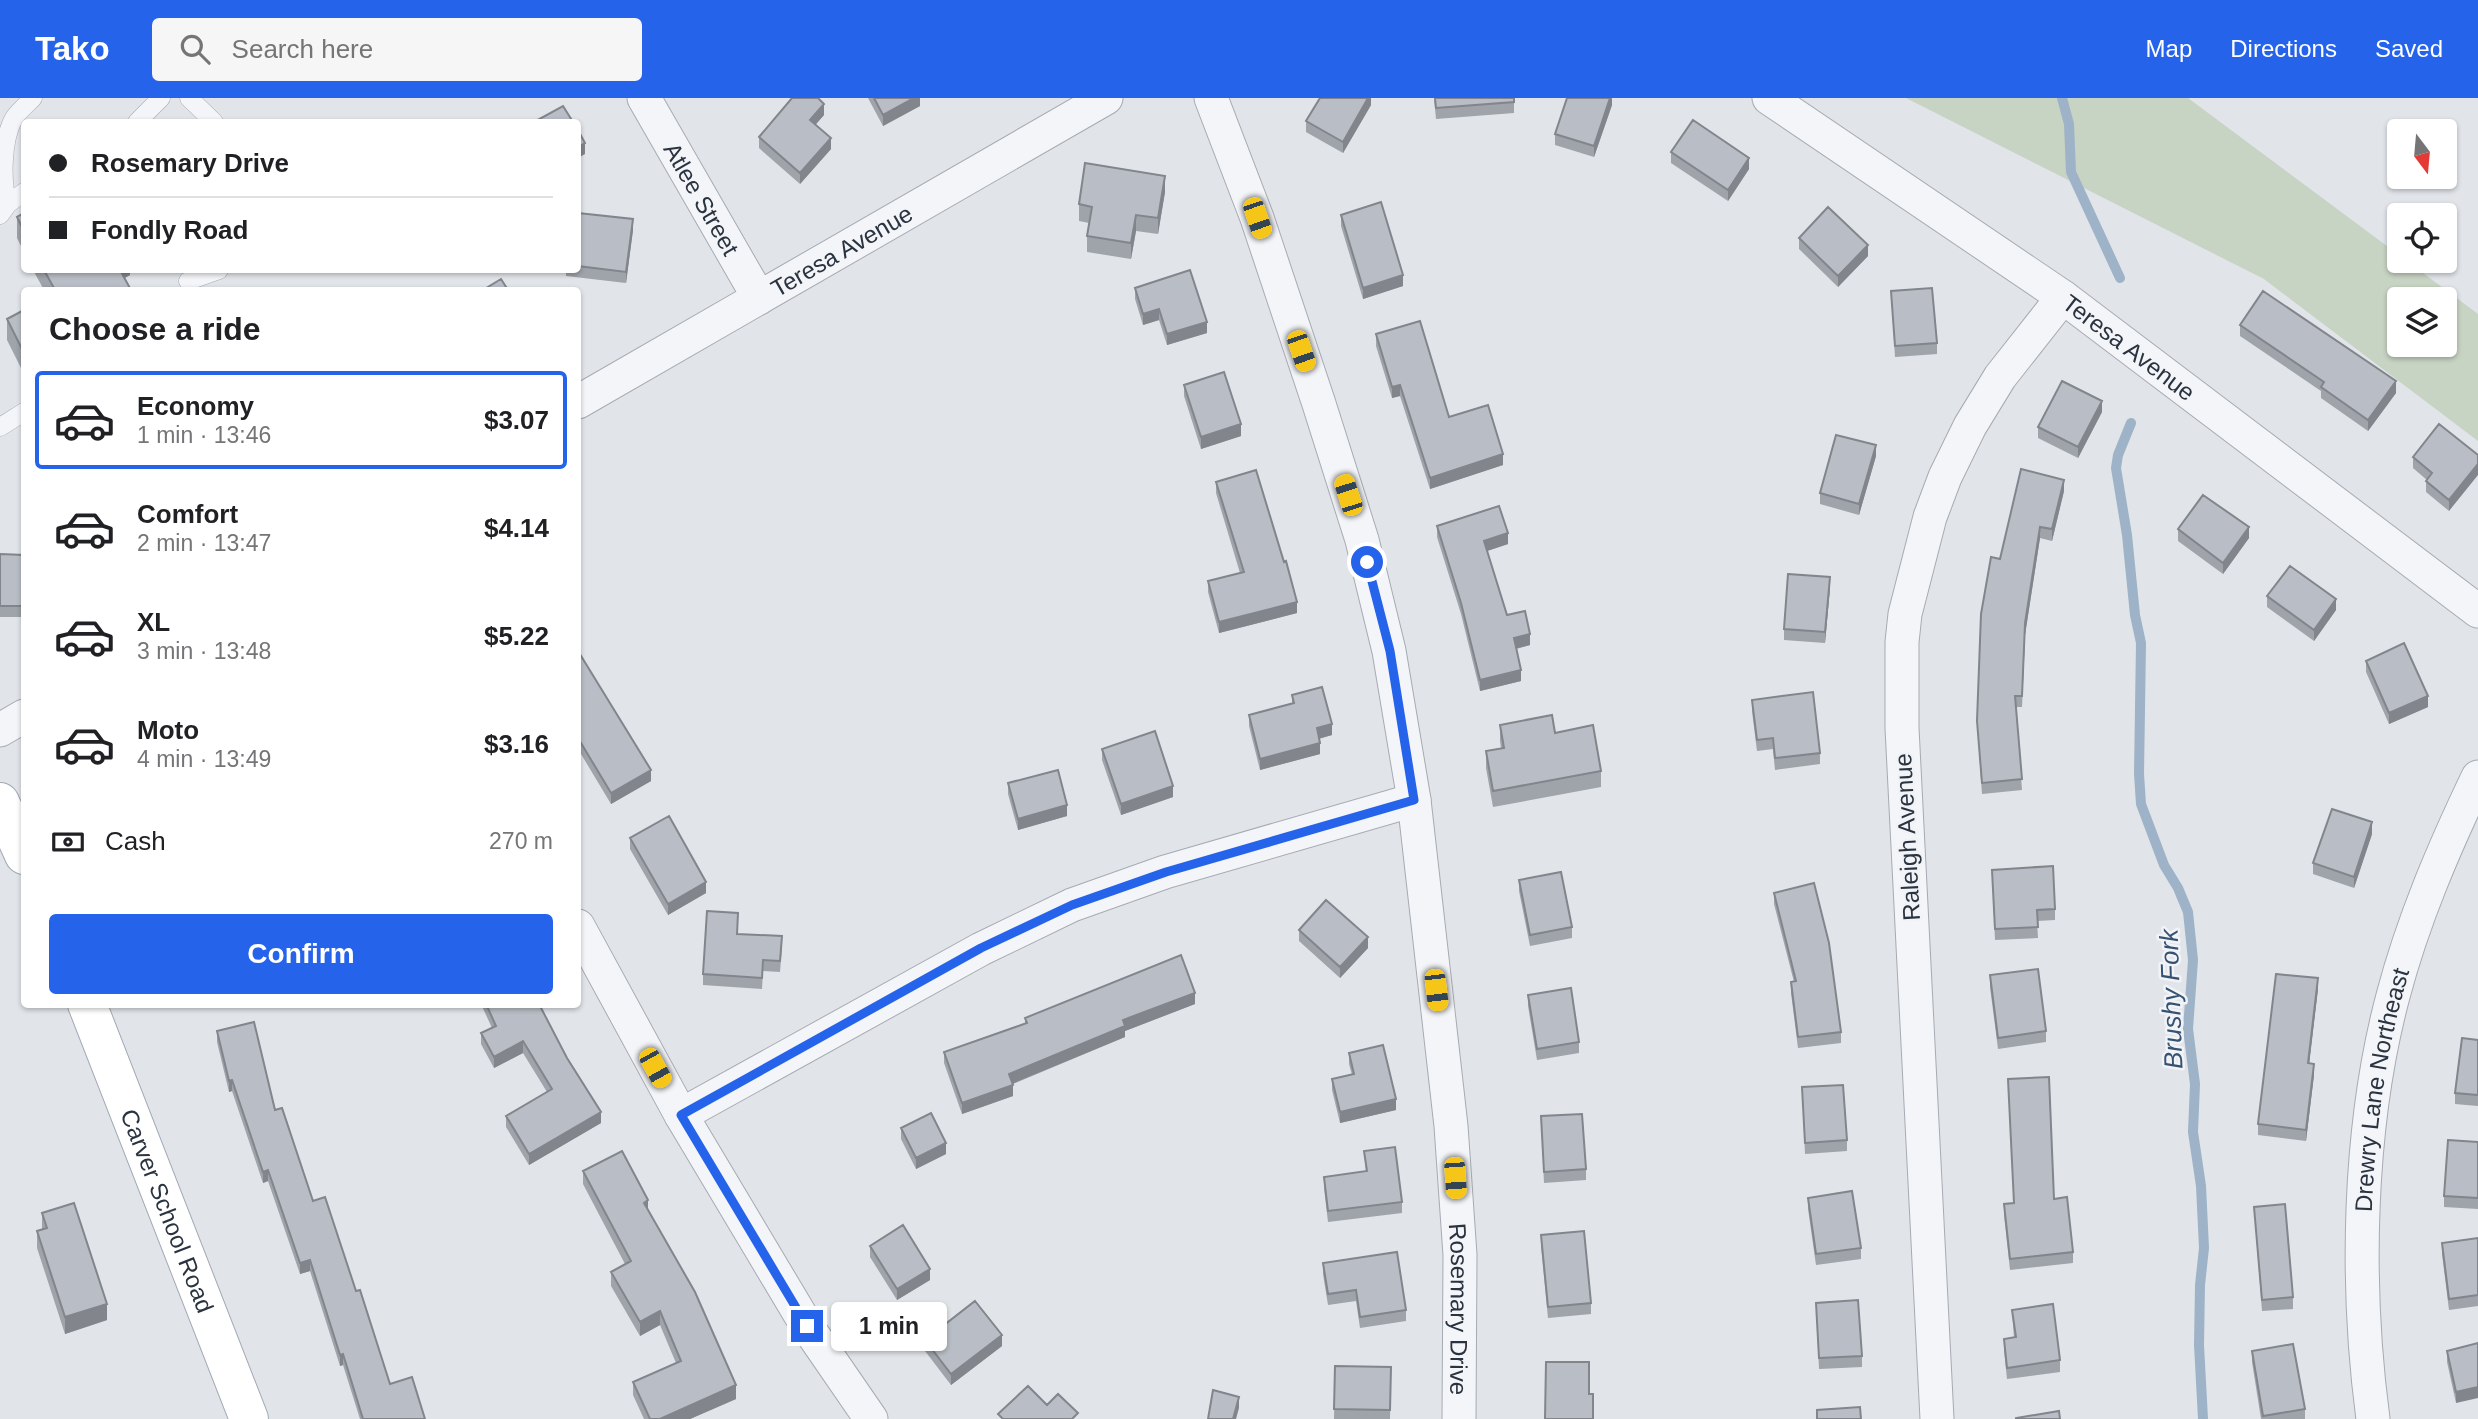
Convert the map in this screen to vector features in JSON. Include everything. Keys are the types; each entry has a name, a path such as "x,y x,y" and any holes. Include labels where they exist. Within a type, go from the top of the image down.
{"main road":[{"path":"0,802 21,848"},
{"name":"Carver School Road","path":"89,1008 249,1419"}],"street":[{"name":"Atlee Street","path":"644,98 759,298"},
{"name":"Teresa Avenue","path":"581,400 1106,98"},
{"name":"Rosemary Drive","path":"1211,98 1262,232 1362,540 1390,651 1414,800 1451,1126 1460,1255 1460,1419"},
{"name":"Teresa Avenue","path":"1769,98 2063,297 2478,611"},
{"name":"Raleigh Avenue","path":"1937,1419 1902,728 1902,642 1905,614 1930,517 1945,477 1970,425 2000,377 2063,297"},
{"path":"0,730 21,718"},
{"name":"Drewry Lane Northeast","path":"2373,1419 2361,1280 2365,1180 2376,1081 2392,997 2413,928 2450,836 2478,777"},
{"path":"681,1115 981,948 1072,905 1166,872 1414,800"},
{"path":"581,932 681,1115 807,1326 871,1419"}],"lane":[{"path":"4,209 3,159 14,119 33,98"},
{"path":"140,119 162,98"},
{"path":"189,98 211,119"},
{"path":"4,209 21,195"},
{"path":"187,280 209,273"},
{"path":"0,426 21,414"}],"green space":[{"path":"1906,98 2188,98 2387,246 2387,273 2423,273 2442,287 2387,287 2387,357 2457,357 2457,298 2478,314 2478,441 2264,279"}],"building":[{"path":"792,98 818,98 824,104 810,120 831,138 800,173 759,137"},
{"path":"874,98 914,98 883,115"},
{"path":"1320,98 1368,98 1343,142 1306,121"},
{"path":"1435,98 1514,98 1514,102 1436,108"},
{"path":"1567,98 1610,98 1594,146 1555,134"},
{"path":"563,106 571,119 539,119"},
{"path":"1693,120 1749,158 1728,190 1671,152"},
{"path":"1085,163 1165,176 1158,218 1136,215 1131,243 1087,236 1092,207 1079,204"},
{"path":"1381,202 1403,275 1363,288 1341,215"},
{"path":"1828,207 1868,245 1838,276 1799,238"},
{"path":"581,213 633,219 626,272 581,266"},
{"path":"1190,270 1207,322 1167,334 1159,309 1143,314 1135,288"},
{"path":"46,273 122,273 129,287 53,287"},
{"path":"501,279 506,287 488,287"},
{"path":"1932,288 1937,343 1895,346 1891,291"},
{"path":"2263,291 2396,381 2368,420 2321,387 2324,382 2240,325"},
{"path":"21,312 21,347 7,319"},
{"path":"1420,321 1449,417 1488,405 1503,454 1430,478 1400,385 1392,387 1376,334"},
{"path":"1224,372 1241,424 1201,437 1184,385"},
{"path":"2062,381 2102,401 2078,447 2038,427"},
{"path":"2439,424 2478,455 2478,464 2449,500 2426,481 2432,473 2413,457"},
{"path":"1836,435 1876,445 1859,504 1820,493"},
{"path":"2021,469 2064,480 2052,529 2040,527 2025,623 2022,696 2015,696 2022,779 1982,783 1977,721 1981,614 1991,557 2000,559"},
{"path":"1256,470 1297,602 1219,622 1208,581 1244,572 1216,482"},
{"path":"2203,495 2249,527 2223,563 2178,529"},
{"path":"1499,506 1508,533 1484,541 1507,615 1525,611 1530,634 1514,638 1521,670 1480,680 1461,603 1437,526"},
{"path":"0,554 21,555 21,606 0,606"},
{"path":"2290,566 2336,599 2314,630 2267,596"},
{"path":"1788,574 1830,577 1825,632 1784,629"},
{"path":"2404,643 2428,696 2389,713 2366,661"},
{"path":"581,656 651,770 611,793 581,743"},
{"path":"1322,687 1332,724 1317,728 1320,743 1260,759 1249,715 1294,703 1292,695"},
{"path":"1813,692 1820,753 1775,758 1773,738 1757,740 1752,700"},
{"path":"1552,715 1555,733 1593,725 1601,771 1493,791 1486,751 1504,748 1500,725"},
{"path":"1155,731 1173,786 1121,804 1102,749"},
{"path":"1058,770 1067,805 1018,819 1008,783"},
{"path":"2332,809 2372,822 2354,877 2313,863"},
{"path":"669,816 706,882 668,904 630,838"},
{"path":"2053,866 2055,909 2037,910 2038,927 1995,929 1992,870"},
{"path":"1561,872 1572,927 1530,935 1519,880"},
{"path":"1814,883 1829,943 1841,1032 1798,1037 1791,982 1796,981 1774,893"},
{"path":"1326,900 1368,937 1340,967 1299,930"},
{"path":"707,911 738,913 737,934 782,936 780,961 763,960 762,978 703,974"},
{"path":"1181,955 1195,993 1123,1020 1125,1026 1009,1074 1013,1085 962,1103 944,1052 1027,1023 1025,1018"},
{"path":"2038,969 2046,1031 1998,1038 1990,975"},
{"path":"2276,974 2318,978 2308,1063 2314,1064 2306,1130 2258,1124"},
{"path":"1571,988 1579,1042 1537,1049 1528,995"},
{"path":"488,1008 541,1008 567,1058 601,1112 529,1154 506,1116 552,1089 523,1041 494,1057 481,1033 496,1026"},
{"path":"254,1022 275,1110 282,1108 313,1201 325,1197 356,1291 360,1290 390,1384 412,1377 425,1419 363,1419 310,1260 300,1263 268,1170 263,1172 232,1080 229,1081 217,1031"},
{"path":"2462,1038 2478,1040 2478,1095 2455,1093"},
{"path":"1383,1045 1396,1099 1340,1112 1332,1079 1354,1074 1349,1053"},
{"path":"2049,1077 2054,1199 2067,1197 2073,1252 2010,1259 2004,1204 2014,1203 2008,1079"},
{"path":"1843,1085 1847,1140 1805,1143 1802,1087"},
{"path":"931,1113 946,1143 916,1158 901,1128"},
{"path":"1582,1114 1586,1169 1544,1172 1541,1116"},
{"path":"2448,1140 2478,1142 2478,1198 2444,1196"},
{"path":"1395,1147 1402,1202 1328,1211 1324,1177 1367,1171 1364,1151"},
{"path":"622,1151 648,1200 644,1203 695,1292 736,1385 660,1419 650,1419 633,1382 681,1361 660,1311 640,1322 611,1272 631,1261 583,1171"},
{"path":"1852,1191 1861,1248 1816,1254 1808,1198"},
{"path":"74,1203 107,1304 65,1317 37,1231 47,1228 42,1213"},
{"path":"2285,1204 2293,1297 2262,1300 2254,1207"},
{"path":"903,1225 930,1269 897,1289 870,1246"},
{"path":"1584,1231 1591,1303 1548,1307 1541,1235"},
{"path":"2478,1238 2478,1295 2449,1299 2442,1243"},
{"path":"1397,1252 1406,1310 1360,1317 1356,1290 1328,1294 1323,1263"},
{"path":"1858,1300 1862,1356 1819,1358 1816,1303"},
{"path":"975,1301 1002,1335 951,1374 925,1340"},
{"path":"2053,1304 2060,1360 2007,1368 2004,1339 2016,1337 2012,1310"},
{"path":"2478,1343 2478,1387 2456,1392 2447,1351"},
{"path":"2293,1344 2305,1409 2263,1416 2252,1351"},
{"path":"1546,1362 1589,1362 1589,1394 1593,1394 1593,1419 1545,1419"},
{"path":"1335,1366 1391,1367 1390,1410 1334,1409"},
{"path":"1028,1386 1047,1405 1058,1394 1078,1413 1072,1419 1003,1419 998,1414"},
{"path":"1213,1390 1239,1397 1233,1419 1208,1419"},
{"path":"1860,1407 1861,1419 1817,1419 1817,1410"},
{"path":"2059,1411 2060,1419 2016,1419 2016,1418"}],"waterway":[{"name":"Brushy Fork","path":"2062,98 2069,124 2071,172 2120,278"},
{"name":"Brushy Fork","path":"2131,423 2118,455 2116,468 2141,643 2141,804 2164,865 2188,912 2193,960 2188,1029 2195,1084 2193,1132 2201,1186 2204,1248 2199,1345 2203,1419"}],"route":[{"path":"807,1326 681,1115 981,948 1072,905 1166,872 1414,800 1390,651 1367,562"}]}
